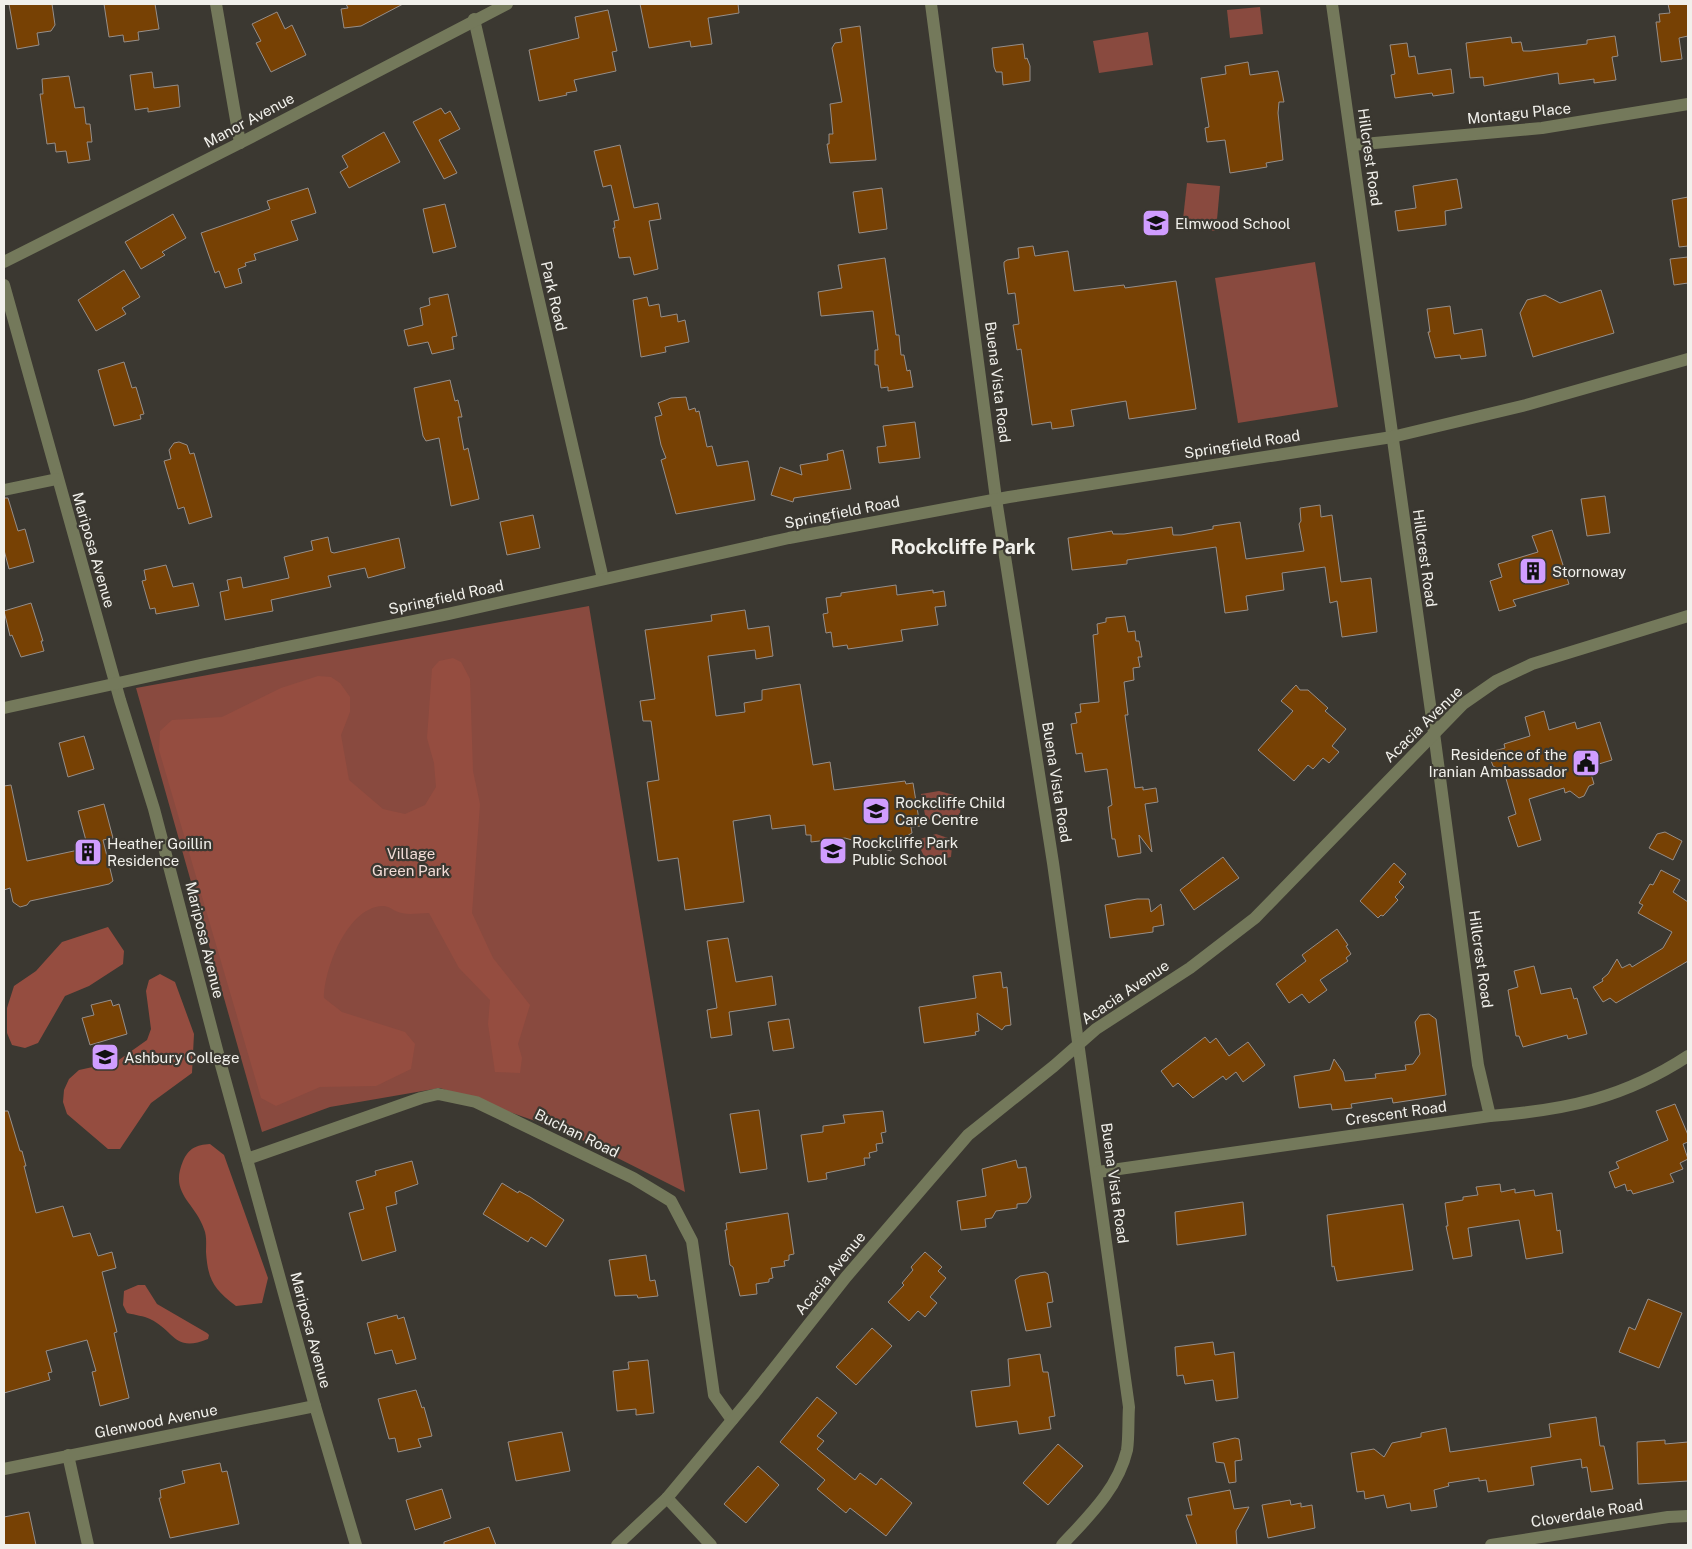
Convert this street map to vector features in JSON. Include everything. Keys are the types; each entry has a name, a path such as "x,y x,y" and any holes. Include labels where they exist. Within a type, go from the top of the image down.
{"street":[{"path":"216,4 240,143"},
{"name":"Manor Avenue","path":"4,262 240,143 479,13 507,4"},
{"name":"Buena Vista Road","path":"931,4 996,499 1053,863 1098,1172 1129,1407 1127,1449 1118,1478 1097,1508 1062,1545"},
{"name":"Hillcrest Road","path":"1332,4 1434,733 1478,1065 1490,1116"},
{"name":"Park Road","path":"479,13 603,579"},
{"name":"Montagu Place","path":"1352,145 1542,128 1688,104"},
{"name":"Mariposa Avenue","path":"4,286 115,683 154,808 246,1159 356,1545"},
{"name":"Springfield Road","path":"4,708 789,538 996,499 1392,437 1526,405 1688,359"},
{"path":"4,490 57,479"},
{"name":"Acacia Avenue","path":"617,1545 666,1498 732,1420 846,1277 968,1135 1105,1023 1190,968 1255,918 1463,704 1496,681 1532,664 1688,616"},
{"name":"Crescent Road","path":"1098,1172 1490,1116 1539,1112 1600,1100 1658,1076 1688,1056"},
{"name":"Buchan Road","path":"246,1159 412,1101 438,1094 476,1102 633,1178 671,1201 692,1241 714,1395 732,1420"},
{"name":"Glenwood Avenue","path":"4,1469 315,1406"},
{"path":"68,1455 88,1545"},
{"path":"666,1498 712,1545"},
{"name":"Cloverdale Road","path":"1491,1545 1668,1516 1688,1516"}],"green space":[{"path":"1260,7 1263,34 1230,38 1227,10"},
{"path":"1148,32 1153,65 1099,73 1093,41"},
{"path":"1187,183 1220,186 1216,231 1182,228"},
{"path":"1315,262 1338,407 1238,423 1215,278"},
{"name":"Village Green Park","path":"589,606 685,1192 564,1131 440,1088 330,1107 262,1132 136,688"},
{"path":"453,658 461,662 470,679 473,771 480,804 472,913 493,958 530,1005 518,1044 522,1058 520,1073 495,1072 488,1024 490,1000 459,968 429,913 405,914 381,906 369,910 348,929 333,957 328,972 324,998 342,1012 405,1032 415,1044 411,1069 376,1086 320,1087 276,1106 261,1098 159,750 160,731 172,720 222,717 281,688 318,676 331,677 340,683 350,697 350,712 341,735 349,780 383,809 405,814 425,805 436,787 434,763 427,738 432,669 439,661"},
{"path":"939,791 954,795 961,800 960,815 926,820 921,794"},
{"path":"936,834 948,838 952,847 951,857 933,861 926,860 919,846 920,839"},
{"path":"108,927 124,951 123,964 89,986 65,996 38,1043 25,1048 12,1045 7,1033 7,1008 14,986 36,971 62,942"},
{"path":"160,974 175,982 194,1034 192,1073 151,1103 120,1149 108,1149 67,1114 63,1102 64,1090 69,1079 79,1070 116,1062 147,1040 151,1029 146,991 149,980"},
{"path":"210,1144 224,1155 268,1278 262,1303 236,1306 213,1284 208,1270 204,1229 181,1190 179,1182 180,1172 185,1157 194,1148"},
{"path":"138,1285 145,1285 157,1304 207,1333 209,1335 208,1339 197,1343 181,1342 150,1319 127,1313 123,1305 124,1291"}],"building":[{"path":"9,4 52,4 55,25 51,31 37,33 39,45 17,49"},
{"path":"104,4 155,4 159,29 138,32 139,40 124,42 123,35 109,37"},
{"path":"346,4 403,4 361,26 344,28 341,9 348,8"},
{"path":"640,4 738,4 739,13 708,18 712,44 691,47 690,41 649,48"},
{"path":"1668,4 1688,4 1688,36 1679,38 1682,59 1661,62 1656,22 1660,22 1659,14 1670,13"},
{"path":"608,10 617,51 612,52 616,71 574,80 577,91 539,101 529,50 579,38 575,17"},
{"path":"277,12 285,29 292,25 306,55 271,72 256,43 261,41 252,24"},
{"path":"860,26 876,160 830,163 827,144 829,144 829,134 833,134 830,104 842,102 832,48 835,43 842,42 840,29"},
{"path":"1615,36 1618,56 1612,57 1616,80 1594,83 1594,79 1559,84 1558,73 1484,86 1483,77 1470,78 1466,43 1511,37 1512,43 1521,42 1523,51 1531,51 1587,44 1587,40"},
{"path":"1407,43 1409,57 1415,56 1418,74 1451,69 1454,93 1433,96 1432,93 1395,98 1391,75 1395,74 1390,45"},
{"path":"1023,44 1025,59 1027,58 1030,66 1030,81 1003,85 1002,72 996,72 994,67 992,48"},
{"path":"1248,62 1250,75 1278,71 1284,102 1279,102 1278,113 1283,160 1266,163 1267,167 1230,173 1225,140 1207,142 1205,128 1209,127 1201,78 1226,74 1225,66"},
{"path":"152,72 154,88 178,85 180,107 148,112 148,108 135,110 130,75"},
{"path":"69,76 75,108 84,107 86,124 90,124 92,142 87,142 90,160 68,163 66,151 56,152 55,143 47,144 40,94 43,94 42,79"},
{"path":"441,108 445,114 450,111 460,129 439,140 457,173 444,179 413,122"},
{"path":"384,132 400,162 349,188 340,172 348,167 342,156"},
{"path":"620,145 634,208 658,203 661,219 649,221 658,269 634,275 630,257 619,258 613,228 615,228 614,221 619,220 611,185 603,187 594,151"},
{"path":"1457,179 1462,208 1445,211 1446,225 1398,231 1395,211 1416,208 1413,186"},
{"path":"308,188 316,213 291,221 298,240 254,254 256,260 245,263 246,266 238,269 242,283 225,288 219,271 215,273 201,233 270,209 267,201"},
{"path":"882,188 887,229 859,233 853,192"},
{"path":"1688,197 1688,246 1679,247 1672,200"},
{"path":"445,204 456,247 433,253 423,209"},
{"path":"173,214 186,238 162,252 165,255 141,269 125,242"},
{"path":"1033,246 1035,256 1068,251 1074,291 1124,285 1125,288 1176,281 1196,409 1129,419 1126,401 1071,410 1074,426 1052,429 1051,422 1032,425 1021,349 1017,350 1013,325 1019,324 1015,293 1008,294 1004,262 1019,258 1018,248"},
{"path":"1688,257 1688,283 1674,285 1670,259"},
{"path":"885,258 896,335 899,335 901,355 904,355 907,371 910,370 913,387 888,391 888,387 881,388 878,365 875,365 875,350 878,350 873,311 821,316 818,292 842,288 838,265"},
{"path":"124,270 140,297 122,308 126,314 96,331 78,300"},
{"path":"1601,290 1614,333 1533,357 1520,313 1527,300 1545,295 1560,303"},
{"path":"448,294 457,336 452,337 454,349 432,354 428,342 408,346 404,330 423,325 420,308 430,305 429,298"},
{"path":"647,297 649,306 659,304 661,317 677,314 678,322 685,320 689,342 665,347 666,352 641,357 633,300"},
{"path":"1450,306 1454,334 1482,329 1486,356 1461,359 1460,355 1435,358 1428,332 1430,332 1427,309"},
{"path":"124,362 132,388 136,387 144,414 140,415 141,419 114,426 98,370"},
{"path":"450,380 455,401 458,400 462,417 458,417 464,450 468,448 479,499 451,506 439,438 426,441 423,436 414,388"},
{"path":"686,397 689,410 695,408 696,412 699,411 707,447 712,446 717,466 748,461 755,500 676,514 661,460 666,458 655,417 662,415 658,403 671,398"},
{"path":"915,422 920,458 879,463 877,447 886,446 883,426"},
{"path":"179,442 187,445 190,454 194,453 212,517 189,524 184,507 178,509 164,461 171,459 169,450 174,443"},
{"path":"843,450 851,489 794,498 793,502 771,495 780,467 802,475 800,465 828,460 827,454"},
{"path":"1605,496 1610,533 1587,536 1581,499"},
{"path":"4,498 8,498 18,531 25,529 34,562 9,569 4,550"},
{"path":"1320,505 1321,517 1332,515 1341,582 1371,578 1377,632 1342,637 1337,601 1330,603 1325,567 1282,573 1284,590 1246,596 1248,610 1225,613 1216,547 1127,560 1127,564 1072,570 1068,538 1112,531 1113,534 1124,534 1172,527 1173,535 1181,535 1213,529 1213,526 1240,522 1246,559 1304,551 1299,524 1301,521 1300,508"},
{"path":"533,515 540,548 507,555 500,522"},
{"name":"Stornoway","path":"1552,530 1569,584 1513,600 1516,606 1499,611 1490,581 1502,577 1498,564 1538,552 1532,536"},
{"path":"328,537 331,552 334,553 399,538 405,568 368,578 365,568 328,576 331,587 271,600 273,611 225,620 220,592 229,590 227,580 241,577 243,588 289,578 284,557 313,550 311,541"},
{"path":"166,565 173,587 193,583 199,606 156,614 155,608 150,609 142,581 146,580 144,570"},
{"path":"896,585 897,595 933,590 933,593 944,591 946,606 935,607 938,625 901,630 903,641 848,649 847,645 833,647 831,632 826,633 823,614 828,613 826,598 841,596 841,593"},
{"path":"31,603 43,641 41,641 44,651 21,657 12,635 10,636 4,611"},
{"path":"745,610 748,629 769,626 773,656 756,659 755,650 708,656 716,716 745,712 744,703 762,700 762,690 800,684 813,765 830,762 834,790 905,781 906,784 913,783 920,826 911,827 912,833 894,843 891,851 845,838 811,842 811,835 806,835 805,825 772,829 770,815 733,821 744,902 685,910 678,858 658,861 647,782 659,780 651,721 643,721 640,701 655,699 645,630 712,621 711,615"},
{"path":"1125,616 1128,632 1135,631 1136,641 1139,641 1142,657 1138,657 1140,667 1133,668 1134,680 1124,682 1128,715 1125,715 1135,788 1143,787 1143,790 1156,788 1158,802 1145,804 1152,852 1139,835 1141,853 1118,857 1115,839 1112,839 1108,807 1112,805 1107,769 1085,772 1082,753 1076,754 1071,724 1077,723 1075,713 1081,712 1080,704 1099,702 1093,635 1098,634 1097,624 1106,622 1106,618"},
{"path":"1296,685 1300,690 1308,690 1328,708 1325,711 1346,729 1332,746 1339,752 1329,763 1323,758 1313,769 1308,765 1294,781 1258,750 1293,711 1281,701"},
{"path":"1544,711 1549,730 1575,722 1577,729 1600,722 1612,760 1589,767 1594,784 1589,786 1584,796 1579,798 1570,791 1565,793 1564,788 1529,799 1541,840 1518,847 1508,817 1516,814 1505,775 1502,776 1501,770 1493,766 1490,758 1494,751 1505,748 1504,744 1530,736 1525,717"},
{"path":"84,736 94,769 68,777 59,743"},
{"name":"Heather Goillin Residence","path":"11,785 27,861 88,848 78,811 104,804 113,838 103,840 113,881 109,884 30,901 27,905 20,907 13,902 10,888 4,890 4,786"},
{"path":"1665,832 1682,841 1673,860 1649,848 1657,834"},
{"path":"1223,857 1239,878 1194,910 1180,890"},
{"path":"1394,863 1406,874 1399,882 1404,887 1395,897 1398,900 1383,916 1381,915 1378,918 1360,901"},
{"path":"1661,870 1680,880 1673,892 1688,902 1688,961 1616,1003 1610,998 1603,1002 1593,987 1603,981 1602,979 1608,974 1617,959 1622,968 1630,964 1632,967 1663,948 1672,932 1638,913 1643,905 1639,903 1650,884 1653,885"},
{"path":"1137,899 1149,899 1151,912 1161,904 1164,925 1153,927 1153,932 1110,938 1105,905"},
{"path":"1337,929 1348,945 1346,946 1351,954 1346,958 1348,961 1320,980 1327,990 1309,1003 1302,994 1289,1003 1276,984 1306,961 1302,955"},
{"path":"728,938 736,982 772,976 776,1005 729,1012 732,1035 711,1038 707,1010 717,1008 707,941"},
{"path":"1534,966 1541,994 1571,988 1574,999 1577,998 1587,1034 1568,1039 1567,1035 1523,1047 1519,1036 1516,1036 1508,990 1518,987 1514,971"},
{"path":"1001,972 1003,988 1007,987 1011,1025 1005,1026 1002,1030 977,1013 979,1031 975,1032 976,1035 924,1043 919,1007 976,998 973,976"},
{"path":"111,1000 113,1006 119,1004 127,1034 90,1045 82,1018 94,1015 91,1005"},
{"path":"1429,1014 1436,1019 1446,1095 1393,1103 1392,1098 1351,1104 1352,1108 1332,1110 1331,1104 1299,1108 1294,1076 1330,1070 1334,1059 1343,1072 1345,1081 1376,1078 1375,1074 1406,1070 1405,1065 1413,1064 1420,1054 1415,1022 1420,1015"},
{"path":"789,1019 794,1048 773,1051 768,1022"},
{"path":"1205,1037 1210,1043 1216,1038 1229,1056 1248,1042 1265,1065 1243,1082 1236,1072 1226,1080 1223,1076 1193,1098 1178,1083 1173,1087 1161,1071"},
{"path":"1675,1104 1688,1135 1688,1142 1683,1144 1688,1159 1680,1163 1683,1169 1670,1174 1674,1182 1633,1194 1631,1190 1627,1191 1625,1184 1615,1188 1609,1172 1619,1168 1616,1162 1668,1140 1656,1111"},
{"path":"759,1110 767,1169 740,1173 730,1114"},
{"path":"4,1111 8,1111 20,1151 22,1151 36,1213 63,1206 73,1237 90,1233 98,1256 112,1252 116,1268 102,1272 117,1332 114,1333 129,1398 100,1406 92,1372 96,1371 87,1340 46,1351 52,1372 48,1373 50,1380 4,1393"},
{"path":"883,1111 886,1132 881,1133 883,1143 876,1144 877,1151 869,1153 870,1158 864,1158 865,1165 826,1173 827,1179 808,1182 801,1135 823,1132 823,1126 845,1123 843,1115"},
{"path":"1016,1160 1018,1168 1026,1167 1031,1197 1027,1203 1017,1204 1017,1208 996,1211 992,1218 985,1219 986,1227 961,1230 957,1201 986,1196 982,1169"},
{"path":"412,1161 418,1184 395,1192 397,1204 386,1207 396,1251 362,1261 349,1213 364,1209 356,1181 376,1175 375,1171"},
{"path":"502,1183 518,1193 519,1191 530,1197 564,1220 546,1247 531,1237 528,1242 483,1214"},
{"path":"1500,1184 1501,1192 1515,1189 1515,1193 1534,1190 1535,1196 1552,1193 1557,1231 1560,1230 1563,1253 1526,1259 1519,1220 1468,1228 1472,1256 1453,1259 1446,1226 1448,1226 1445,1203 1463,1200 1463,1197 1478,1195 1476,1187"},
{"path":"1243,1202 1246,1235 1177,1245 1175,1212"},
{"path":"1403,1204 1413,1270 1337,1281 1334,1266 1332,1267 1327,1215"},
{"path":"788,1213 794,1254 789,1255 789,1260 784,1261 785,1266 771,1268 773,1278 769,1279 769,1282 756,1284 757,1294 740,1296 733,1267 730,1265 725,1230 727,1230 726,1223"},
{"path":"925,1252 942,1267 938,1271 946,1278 930,1297 937,1303 925,1317 918,1311 909,1321 888,1302 904,1285 902,1283 913,1270 911,1267"},
{"path":"646,1255 650,1281 655,1280 658,1296 638,1298 637,1295 615,1296 609,1260"},
{"path":"1045,1272 1048,1274 1053,1302 1047,1303 1051,1327 1026,1331 1015,1280 1020,1276"},
{"path":"1648,1299 1682,1313 1659,1368 1619,1352 1629,1327 1635,1330"},
{"path":"397,1315 398,1319 404,1317 416,1359 396,1364 392,1350 375,1354 367,1323"},
{"path":"872,1328 892,1346 856,1385 836,1367"},
{"path":"1213,1342 1215,1355 1234,1352 1238,1398 1216,1401 1213,1380 1185,1384 1183,1375 1177,1376 1175,1347"},
{"path":"1040,1354 1043,1372 1048,1372 1055,1416 1049,1417 1051,1429 1019,1434 1017,1421 976,1427 971,1391 1010,1386 1008,1359"},
{"path":"648,1360 654,1413 636,1415 636,1409 617,1411 613,1371 629,1369 628,1362"},
{"path":"416,1390 422,1408 424,1407 432,1436 418,1439 421,1447 398,1452 395,1438 389,1439 378,1399"},
{"path":"817,1397 837,1413 817,1436 824,1441 817,1449 855,1480 860,1473 876,1485 881,1478 912,1503 886,1536 850,1508 846,1513 817,1489 825,1480 780,1442"},
{"path":"1596,1417 1600,1446 1604,1446 1613,1489 1591,1492 1587,1467 1582,1468 1581,1459 1531,1467 1534,1485 1488,1492 1486,1480 1479,1481 1479,1478 1448,1483 1449,1486 1434,1490 1437,1507 1411,1511 1410,1503 1387,1508 1384,1495 1365,1499 1364,1491 1357,1492 1351,1453 1374,1449 1384,1457 1392,1443 1421,1437 1421,1433 1446,1428 1450,1452 1551,1437 1549,1424"},
{"path":"562,1432 570,1471 516,1481 508,1442"},
{"path":"1235,1438 1239,1439 1242,1460 1235,1461 1236,1482 1229,1483 1224,1463 1216,1462 1213,1443"},
{"path":"1665,1440 1665,1444 1688,1442 1688,1481 1638,1484 1637,1442"},
{"path":"1058,1444 1083,1466 1048,1505 1023,1483"},
{"path":"220,1463 222,1472 227,1471 239,1524 170,1538 159,1498 161,1498 160,1490 185,1483 182,1471"},
{"path":"758,1466 779,1485 746,1523 724,1504"},
{"path":"442,1489 451,1518 415,1530 406,1500"},
{"path":"1230,1490 1234,1509 1249,1507 1236,1531 1237,1545 1197,1545 1186,1515 1192,1515 1188,1498"},
{"path":"1290,1500 1291,1505 1301,1503 1301,1507 1312,1505 1315,1528 1268,1538 1262,1505"},
{"path":"29,1512 36,1545 4,1545 4,1517"},
{"path":"489,1527 496,1545 444,1545 444,1542"}],"place":[{"name":"Elmwood School","path":"1156,223"},
{"name":"Stornoway","path":"1533,571"},
{"name":"Residence of the Iranian Ambassador","path":"1586,763"},
{"name":"Rockcliffe Child Care Centre","path":"876,811"},
{"name":"Rockcliffe Park Public School","path":"833,851"},
{"name":"Heather Goillin Residence","path":"88,852"},
{"name":"Ashbury College","path":"105,1057"}],"district":[{"name":"Rockcliffe Park","path":"963,547"}]}
